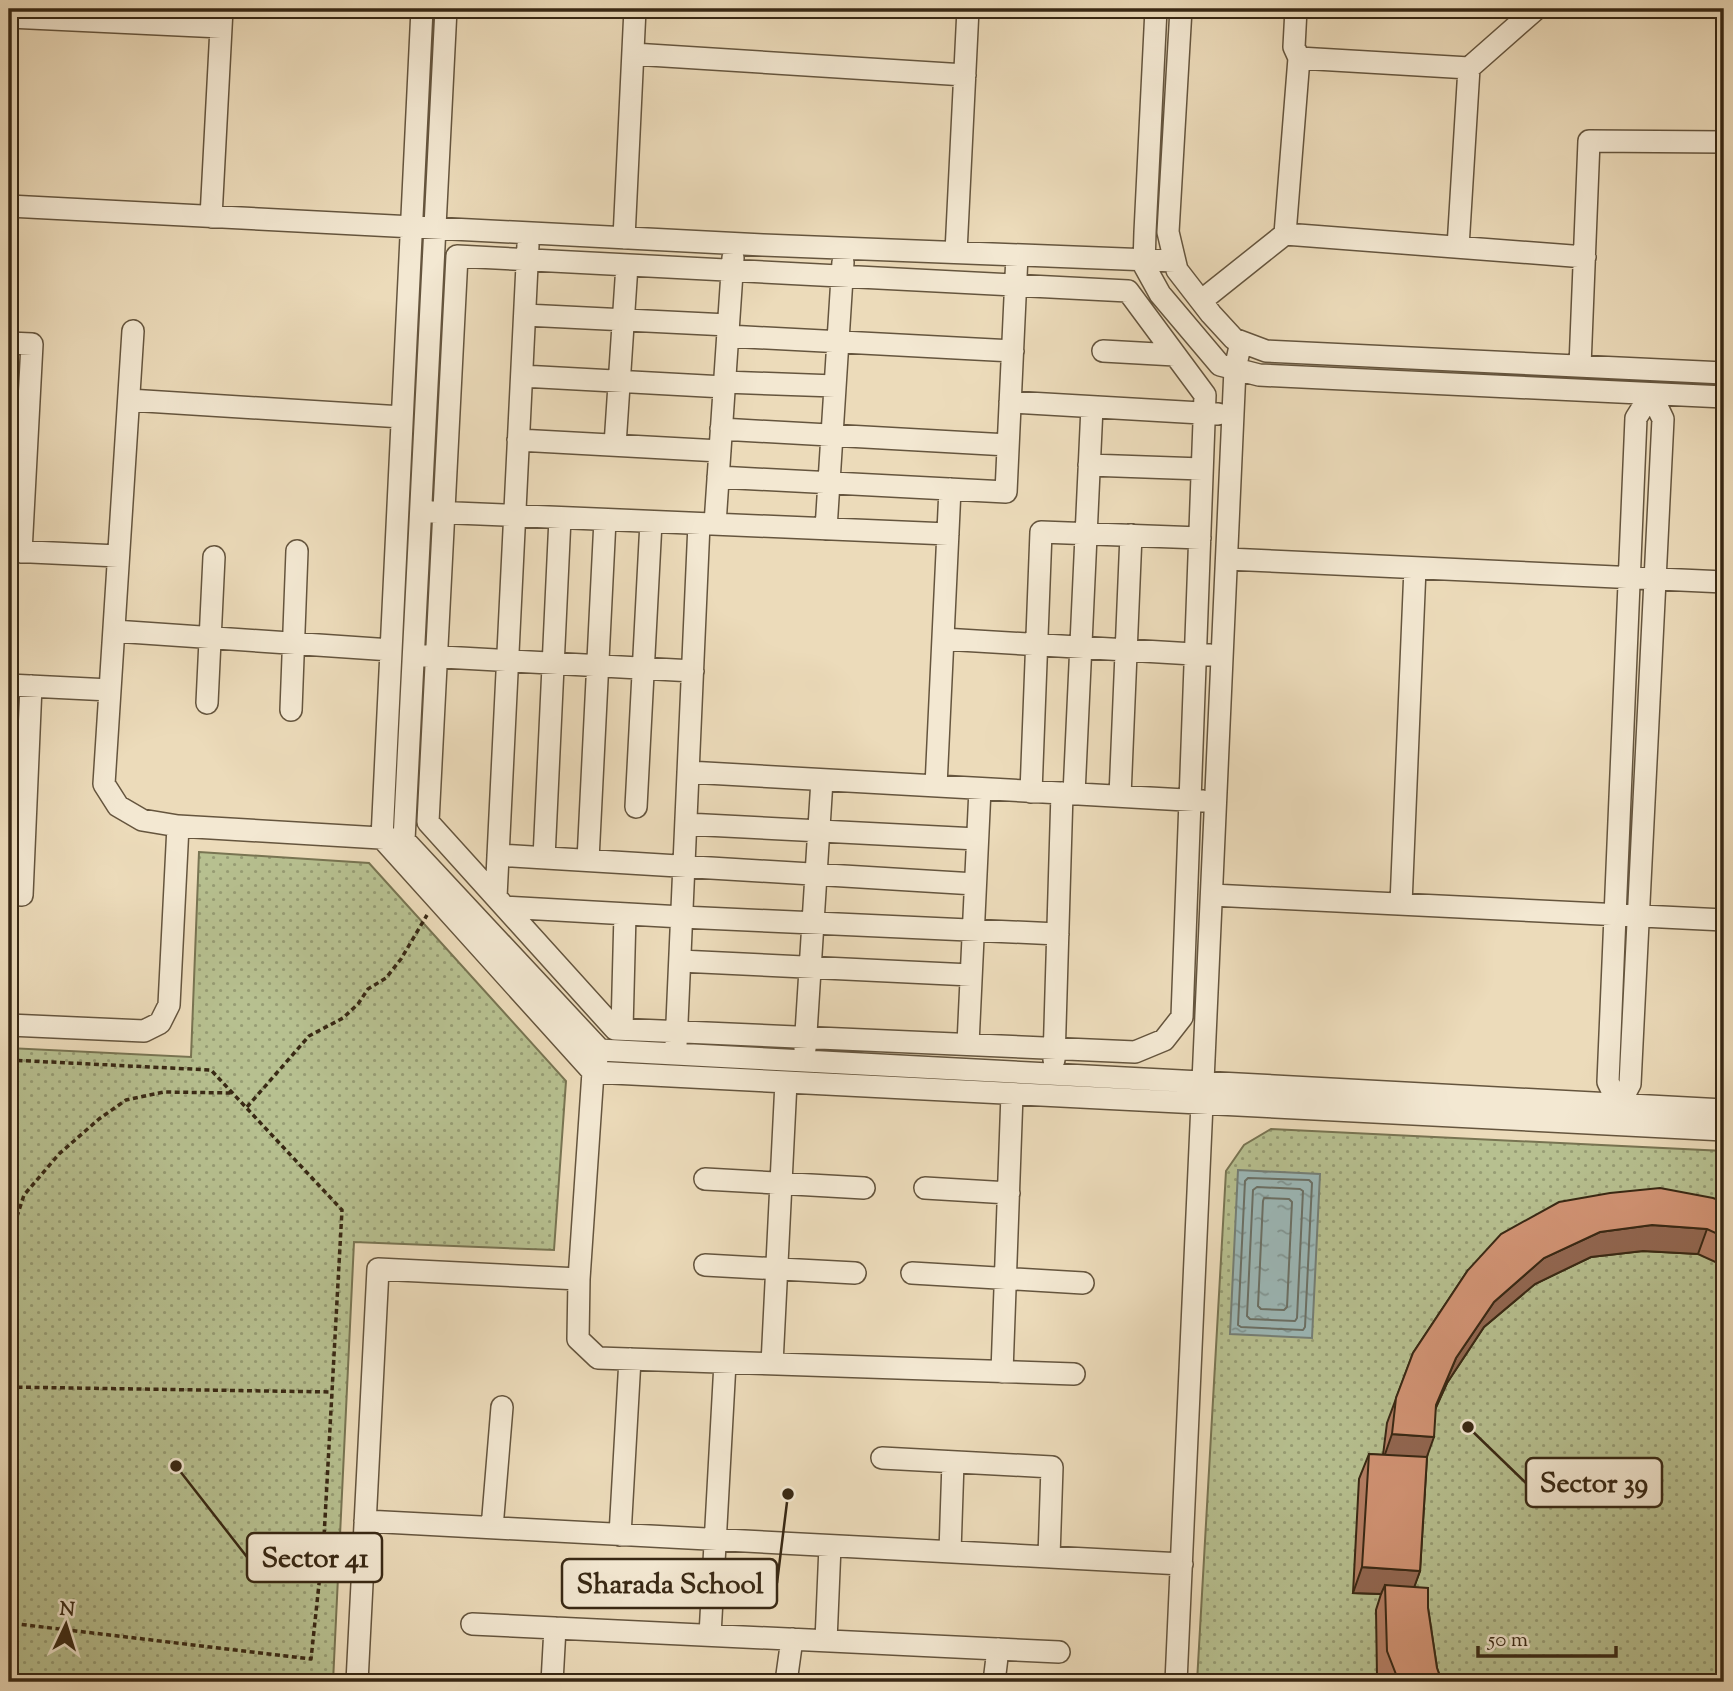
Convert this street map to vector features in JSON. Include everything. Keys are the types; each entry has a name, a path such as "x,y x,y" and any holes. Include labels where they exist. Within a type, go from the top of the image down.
{"street":[{"path":"422,9 382,838 593,1072 1724,1130"},
{"path":"404,840 446,9"},
{"path":"624,238 635,9"},
{"path":"956,252 968,9"},
{"path":"1156,9 1144,265 1160,294 1220,365 1259,375 1724,397"},
{"path":"1181,9 1168,232 1177,270 1234,340 1266,351 1724,373"},
{"path":"1285,234 1299,58 1294,47 1296,9"},
{"path":"1299,58 1469,68 1536,9"},
{"path":"9,17 221,18 211,217"},
{"path":"633,54 965,75"},
{"path":"1458,247 1469,68"},
{"path":"1580,366 1589,141 1724,142"},
{"path":"9,206 624,238 1175,261"},
{"path":"500,902 498,855 529,233"},
{"path":"1201,301 1285,234 1585,257"},
{"path":"676,1054 693,671 707,524 718,477 734,243"},
{"path":"827,529 844,248"},
{"path":"718,477 1006,492 1017,255"},
{"path":"457,256 527,260 1128,291 1205,395 1182,1017 1164,1040 1135,1052 615,1029 428,822 457,256"},
{"path":"615,445 627,265"},
{"path":"525,315 623,320 838,342 1013,351"},
{"path":"133,331 104,784 118,806 142,820 178,826 404,840 600,1050 1724,1110"},
{"path":"1176,1682 1235,369 1241,342"},
{"path":"9,343 32,344 15,551 118,556"},
{"path":"1103,351 1175,355"},
{"path":"522,376 835,386"},
{"path":"1619,1105 1608,1082 1636,418 1651,394"},
{"path":"1619,1105 1630,1084 1655,579 1662,419 1651,394"},
{"path":"128,400 402,417"},
{"path":"1010,402 1233,415"},
{"path":"1054,1075 1058,934 1081,647 1092,407"},
{"path":"721,429 1008,445"},
{"path":"518,440 720,451"},
{"path":"1089,465 1202,469"},
{"path":"936,786 950,489"},
{"path":"421,512 948,534"},
{"path":"544,858 559,518"},
{"path":"588,860 604,520"},
{"path":"636,807 651,522"},
{"path":"1031,792 1041,532 1200,538"},
{"path":"1120,796 1131,535"},
{"path":"291,710 297,551"},
{"path":"207,703 214,557"},
{"path":"1227,559 1724,582"},
{"path":"1401,904 1415,568"},
{"path":"114,631 391,650"},
{"path":"943,639 1223,655"},
{"path":"413,656 693,671"},
{"path":"9,685 110,690"},
{"path":"9,894 22,895 18,764 31,686"},
{"path":"688,772 1216,802"},
{"path":"804,1061 822,780"},
{"path":"968,1044 980,789"},
{"path":"686,824 977,839"},
{"path":"9,1025 144,1031 160,1023 169,1005 178,826"},
{"path":"498,855 975,884"},
{"path":"1212,895 1724,920"},
{"path":"500,902 625,914 1058,934"},
{"path":"622,1029 625,914"},
{"path":"680,961 971,975"},
{"path":"600,1050 593,1072 579,1279 578,1339 598,1358 1074,1374"},
{"path":"772,1364 786,1082"},
{"path":"1002,1372 1012,1094"},
{"path":"705,1179 864,1188"},
{"path":"925,1188 1009,1193"},
{"path":"705,1265 855,1273"},
{"path":"357,1682 378,1269 579,1279"},
{"path":"912,1273 1083,1283"},
{"path":"620,1535 630,1359"},
{"path":"710,1636 724,1363"},
{"path":"492,1528 502,1407"},
{"path":"882,1458 1052,1467 1049,1557"},
{"path":"950,1552 953,1462"},
{"path":"365,1521 1182,1564"},
{"path":"826,1641 830,1546"},
{"path":"472,1624 1059,1652"},
{"path":"552,1682 555,1628"},
{"path":"786,1682 792,1639"},
{"path":"993,1682 998,1649"}],"path":[{"path":"247,1107 309,1036 343,1018 368,989 386,978 401,959 437,899"},
{"path":"9,1060 211,1070 342,1210 324,1537 311,1659 9,1623"},
{"path":"9,1241 24,1195 59,1154 99,1119 126,1100 164,1092 233,1093"},
{"path":"9,1387 332,1392"}],"green space":[{"path":"199,852 369,863 566,1081 554,1250 354,1242 333,1682 9,1682 9,1048 191,1057"},
{"path":"1271,1129 1724,1151 1724,1682 1197,1682 1226,1171 1244,1145"}],"water":[{"path":"1238,1170 1320,1174 1312,1338 1230,1334"}],"building":[{"path":"1660,1188 1724,1202 1724,1237 1707,1229 1652,1225 1600,1232 1544,1258 1494,1302 1456,1358 1436,1405 1434,1437 1392,1434 1396,1398 1413,1353 1468,1270 1501,1234 1559,1202"},
{"path":"1369,1454 1427,1457 1420,1571 1362,1567"},
{"path":"1385,1585 1428,1588 1428,1608 1437,1668 1442,1682 1399,1682 1387,1651"}],"place":[{"name":"Sector 39","path":"1468,1427"},
{"name":"Sector 41","path":"176,1466"},
{"name":"Sharada School","path":"788,1494"}]}
